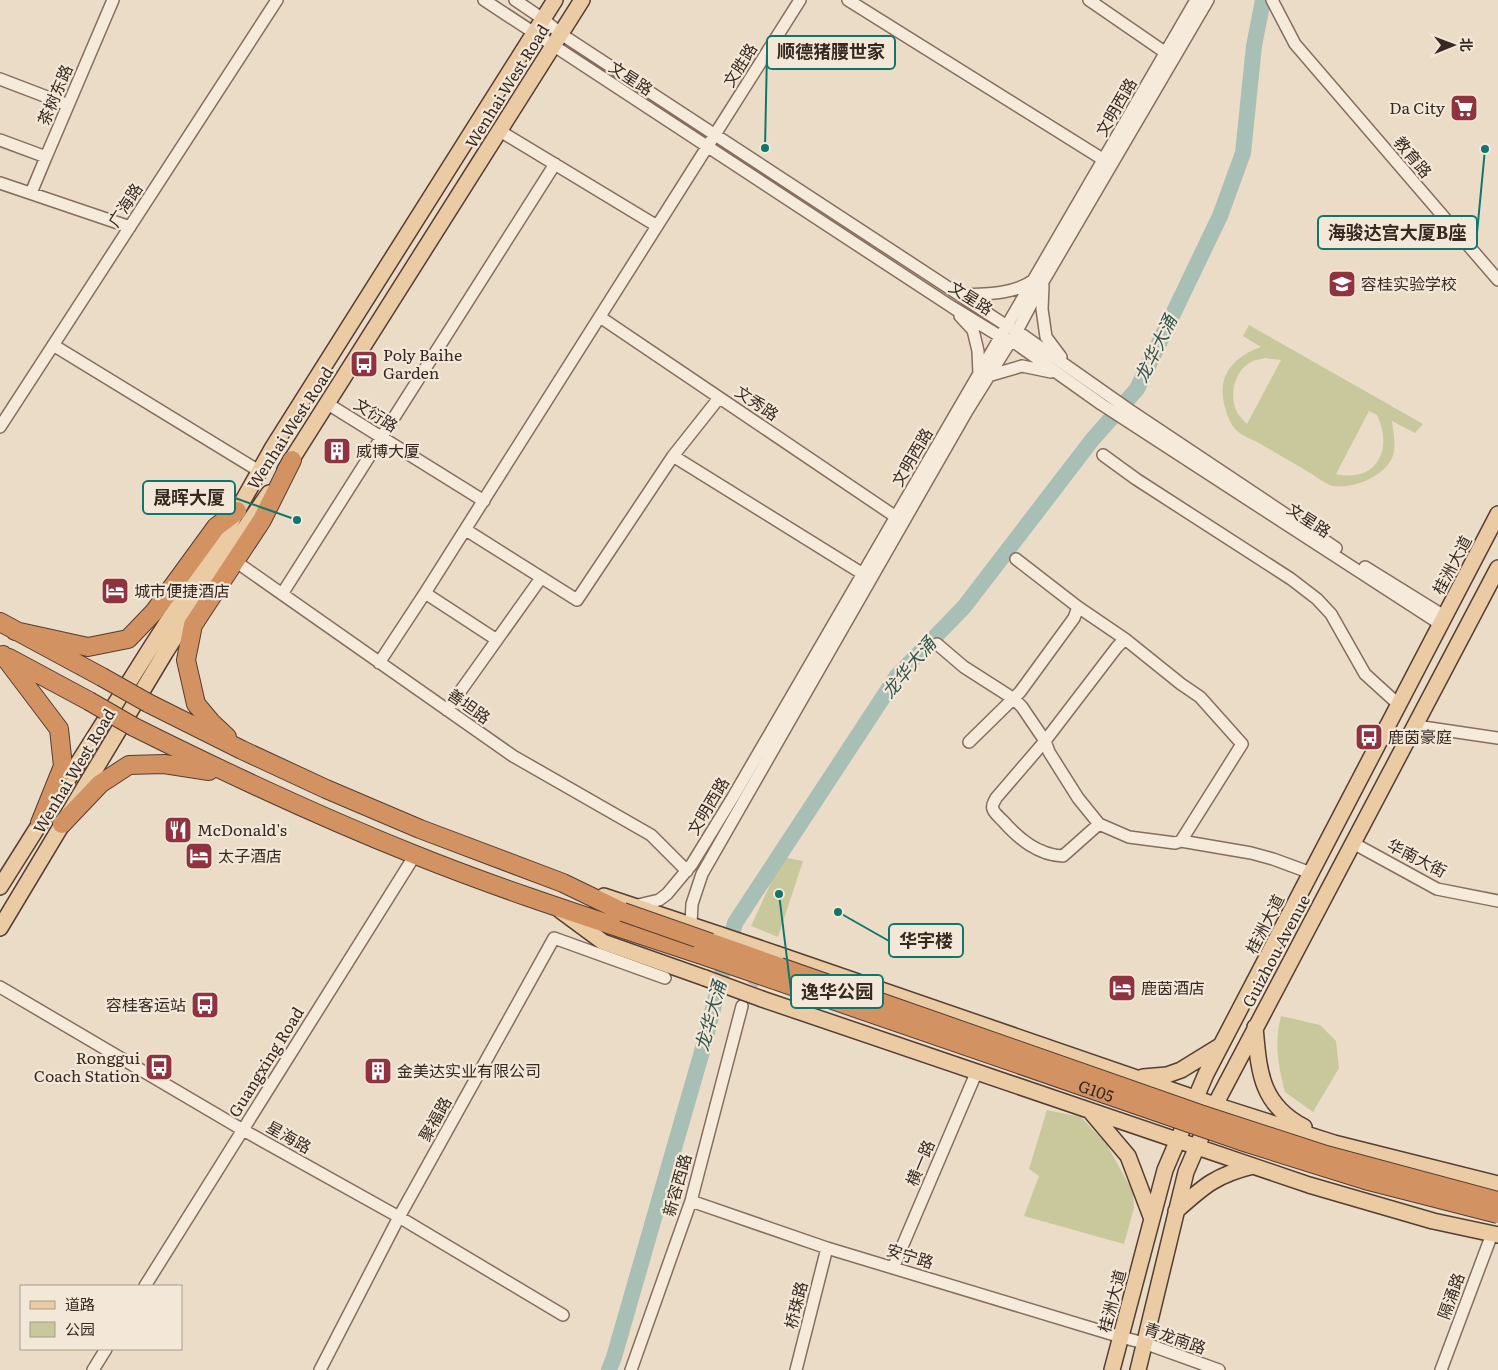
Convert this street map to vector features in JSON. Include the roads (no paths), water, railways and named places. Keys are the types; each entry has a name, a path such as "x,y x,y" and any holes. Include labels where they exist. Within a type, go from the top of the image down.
{"highway":[{"path":"242,750 211,722 196,704 186,660 193,625 262,520 292,460"},
{"path":"7,627 88,647 128,638 154,612 216,527 237,511"},
{"name":"G105","path":"7,627 148,703 326,789 420,828 628,909 1209,1117 1326,1155 1498,1201"},
{"path":"1,654 134,727 227,774"},
{"path":"1,654 60,729 63,766 40,823"},
{"path":"62,824 100,784 128,765 164,764 227,774"},
{"name":"G105","path":"227,774 414,855 556,907 699,954 1247,1143 1365,1180 1498,1214"}],"main road":[{"name":"Wenhai West Road","path":"0,887 223,536 278,439 555,0"},
{"name":"Wenhai West Road","path":"0,928 165,653 227,554 328,404 582,0"},
{"name":"桂洲大道","path":"1112,1370 1165,1170 1206,1074 1498,514"},
{"name":"Guizhou Avenue","path":"1138,1370 1186,1172 1215,1104 1498,568"},
{"path":"556,907 602,942 762,998 1286,1177 1433,1221 1495,1235"},
{"path":"628,909 691,924 1296,1131 1334,1143 1498,1184"},
{"path":"1255,1027 1262,1077 1273,1103 1289,1119 1334,1143"},
{"path":"1134,1076 1167,1075 1181,1070 1221,1045"},
{"path":"1122,1121 1134,1115 1142,1104 1139,1085 1134,1076"},
{"path":"1089,1110 1128,1156 1140,1181 1152,1219"},
{"path":"1286,1177 1277,1162 1276,1153 1286,1137 1296,1131"},
{"path":"1176,1211 1216,1178 1253,1166"}],"street":[{"name":"茶树东路","path":"31,193 113,0"},
{"name":"广海路","path":"0,427 277,0"},
{"name":"文星路","path":"484,0 952,307 1009,334 1068,367 1114,406"},
{"name":"文星路","path":"514,0 543,19 561,34 960,295 1055,372 1125,413 1353,560 1442,620"},
{"name":"文胜路","path":"380,663 426,594 800,0"},
{"path":"848,0 1104,160"},
{"path":"1089,0 1166,53"},
{"name":"文明西路","path":"628,909 658,900 667,894 687,871 733,797 896,517 1009,334 1104,160 1196,0"},
{"name":"文明西路","path":"1040,279 1208,0"},
{"name":"教育路","path":"1272,0 1295,44 1498,280"},
{"path":"0,79 68,105"},
{"path":"500,131 657,226"},
{"path":"0,140 46,157"},
{"path":"282,594 555,164"},
{"path":"0,182 130,227"},
{"path":"960,295 988,294 1012,290 1040,279 1046,337 1068,367"},
{"path":"952,307 973,330 984,375 1022,366 1055,372"},
{"name":"文秀路","path":"600,317 896,517"},
{"path":"53,345 259,471"},
{"name":"文明西路","path":"691,924 692,904 702,874 984,375"},
{"path":"466,530 577,600 673,456 719,398"},
{"name":"文衍路","path":"328,404 484,501"},
{"path":"1103,455 1136,479 1290,579 1317,599 1331,614 1365,674 1398,704"},
{"path":"673,456 863,574"},
{"path":"1016,559 1200,697 1242,744 1181,841"},
{"name":"善坦路","path":"235,561 513,756 651,835 687,871"},
{"path":"447,710 541,578"},
{"path":"426,594 497,640"},
{"path":"969,742 1020,692 1068,626 1078,607"},
{"path":"1099,824 1063,856 1050,856 1023,841 993,808 996,798 1045,741 1125,639"},
{"path":"936,644 964,668 1014,699 1022,707 1045,741 1049,752 1078,798 1099,824 1128,837 1175,843 1181,841 1251,853 1311,873"},
{"path":"1416,726 1498,738"},
{"name":"华南大街","path":"1353,843 1437,889 1498,901"},
{"name":"Guangxing Road","path":"146,1285 414,855"},
{"name":"聚福路","path":"320,1370 399,1217 554,938 665,978"},
{"name":"星海路","path":"0,987 243,1130 399,1217 563,1315"},
{"name":"新容西路","path":"632,1370 690,1201 742,1006"},
{"name":"横一路","path":"892,1268 977,1072"},
{"name":"安宁路","path":"690,1201 827,1248 1121,1338"},
{"name":"隔涌路","path":"1441,1370 1495,1235"},
{"name":"桥珠路","path":"796,1370 827,1248"},
{"name":"青龙南路","path":"1121,1338 1144,1343 1219,1370"},
{"path":"93,1370 105,1350"}],"waterway":[{"name":"龙华大涌","path":"609,1370 703,1048 735,923 897,676 964,607 1092,440 1137,389 1220,216 1243,153 1254,46 1263,0"}],"tunnel":[{"path":"745,1000 773,943"}],"place":[{"name":"Da City","path":"1464,108"},
{"name":"顺德猪腰世家","path":"765,148"},
{"name":"海骏达宫大厦B座","path":"1485,149"},
{"name":"容桂实验学校","path":"1342,284"},
{"name":"Poly Baihe Garden","path":"364,364"},
{"name":"威博大厦","path":"337,451"},
{"name":"晟晖大厦","path":"297,520"},
{"name":"城市便捷酒店","path":"115,591"},
{"name":"鹿茵豪庭","path":"1369,737"},
{"name":"McDonald's","path":"178,830"},
{"name":"太子酒店","path":"199,856"},
{"name":"逸华公园","path":"779,894"},
{"name":"华宇楼","path":"838,912"},
{"name":"鹿茵酒店","path":"1122,988"},
{"name":"容桂客运站","path":"205,1005"},
{"name":"Ronggui Coach Station","path":"159,1067"},
{"name":"金美达实业有限公司","path":"378,1071"}]}
